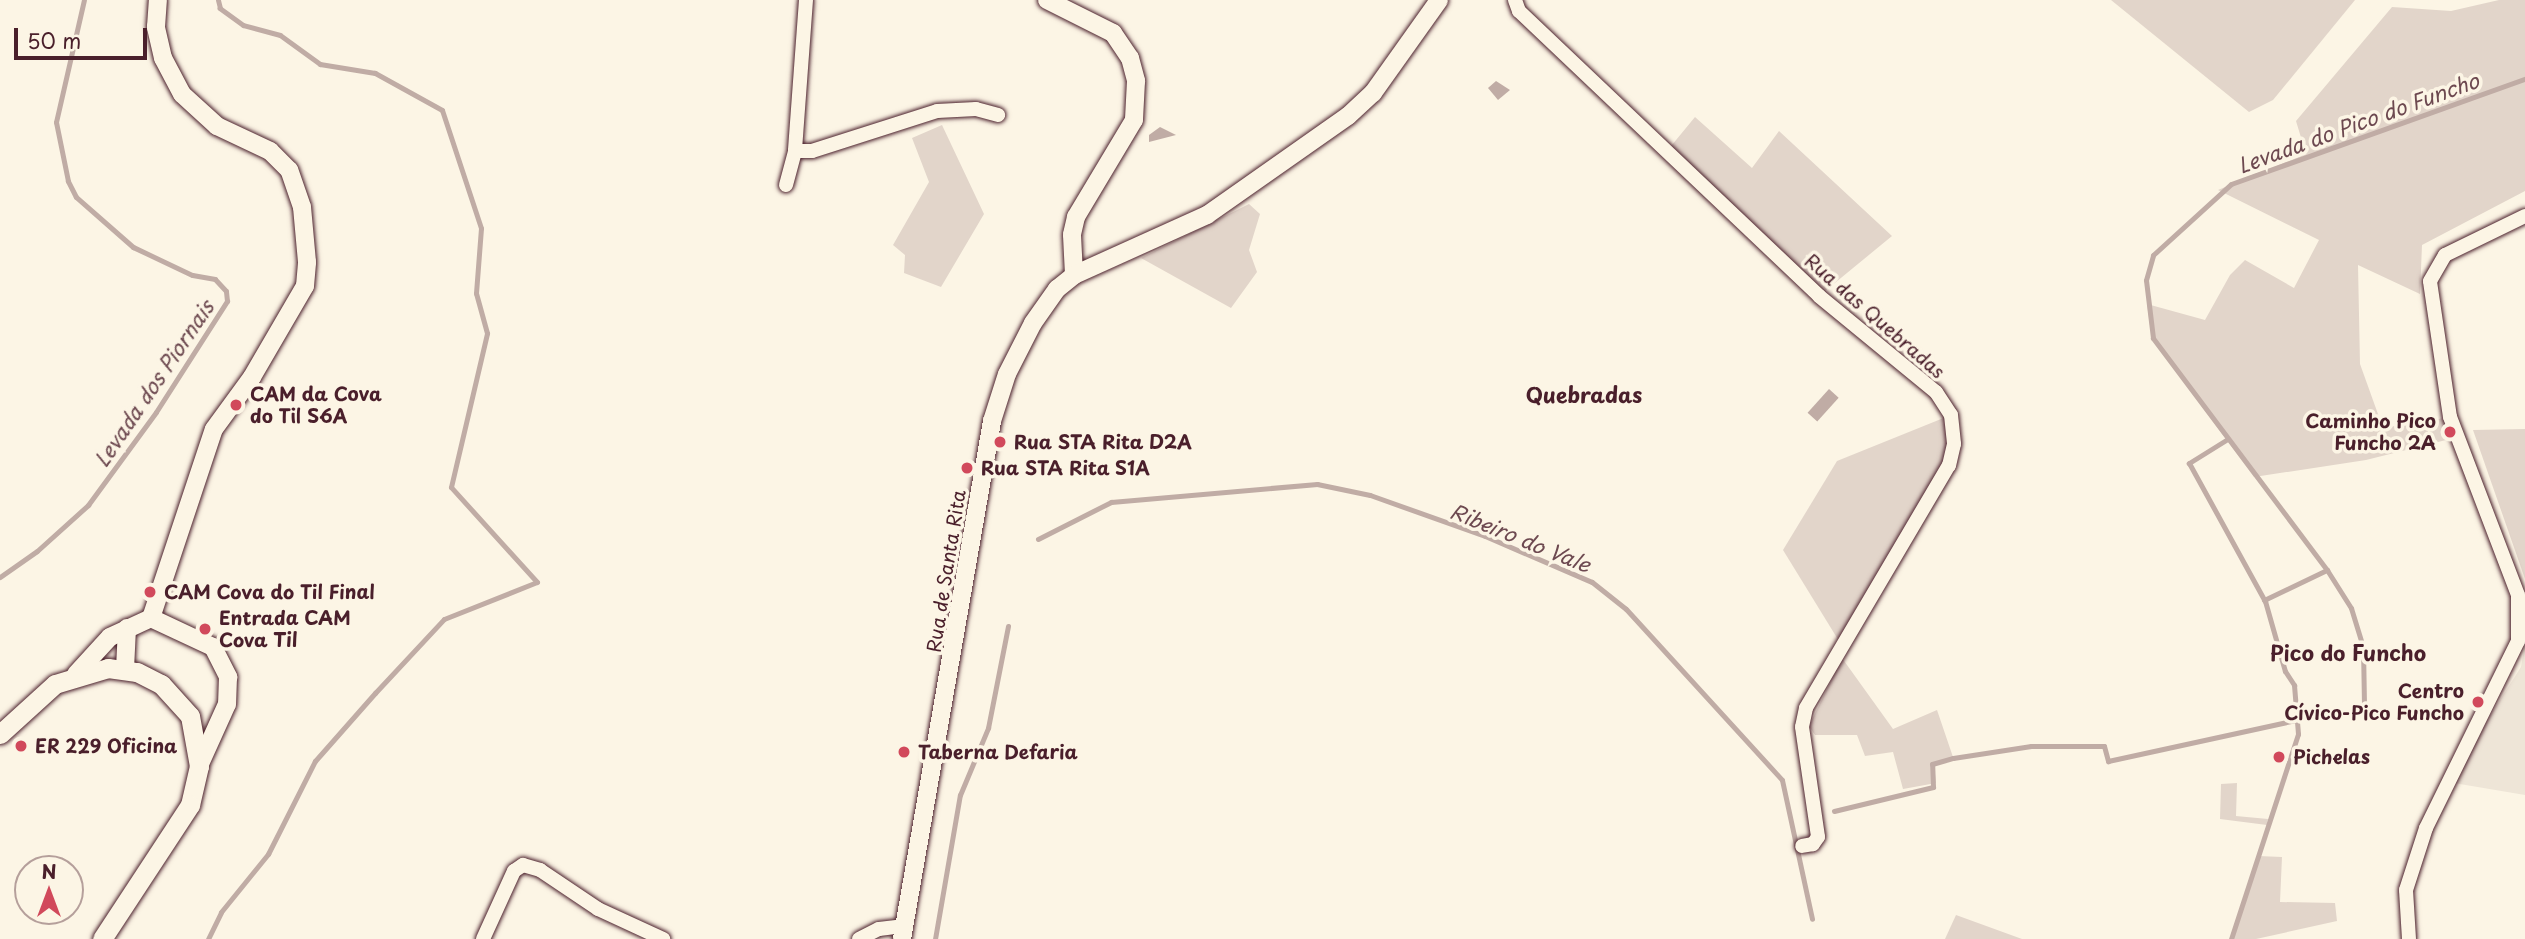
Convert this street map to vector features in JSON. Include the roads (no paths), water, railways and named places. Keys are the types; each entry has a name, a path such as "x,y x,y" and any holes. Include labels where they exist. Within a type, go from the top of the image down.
{"main road":[{"path":"0,734 25,707 76,674 131,671 176,698 195,731 199,766 180,827 102,939"}],"street":[{"path":"151,618 214,429 253,377 305,286 307,262 302,207 289,170 270,151 217,126 182,94 163,58 156,27 158,0"},
{"path":"786,185 794,151 806,0"},
{"path":"1047,0 1113,33 1130,58 1136,81 1134,120 1076,218 1072,235 1074,275 1207,215 1348,116 1373,93 1439,0"},
{"name":"Rua das Quebradas","path":"1515,0 1519,11 1819,296 1936,392 1951,415 1954,444 1949,466 1806,708 1802,727 1818,837 1802,846"},
{"path":"794,151 812,151 937,111 976,109 998,115"},
{"path":"2409,939 2406,890 2452,767 2518,641 2518,595 2450,417 2430,281 2445,255 2525,216"},
{"name":"Rua de Santa Rita","path":"904,933 992,421 1007,374 1033,323 1057,289 1074,275"},
{"path":"76,674 110,637 151,618 213,647 228,677 227,704 199,766"},
{"path":"127,628 131,671"},
{"path":"483,939 514,871 523,865 540,870 617,919 663,939"},
{"path":"859,939 879,929 904,933"}],"waterway":[{"name":"Levada dos Piornais","path":"0,577 37,551 88,505 156,412 227,301 226,291 215,279 192,275 133,247 76,197 68,181 56,122 84,0"},
{"name":"Levada dos Piornais","path":"208,939 221,912 268,854 315,761 375,693 444,619 537,582 451,487 487,333 476,293 481,228 442,110 375,73 320,64 280,35 243,25 220,8 218,0"},
{"name":"Levada do Pico do Funcho","path":"2264,600 2327,570 2153,338 2146,280 2153,255 2231,184 2525,79"},
{"name":"Levada do Pico do Funcho","path":"2226,440 2189,463 2265,601 2285,671 2294,685 2298,734 2231,939"},
{"name":"Ribeiro do Vale","path":"1038,539 1111,502 1317,484 1370,495 1485,536 1592,582 1626,609 1782,780 1812,919"},
{"path":"2327,570 2351,608 2363,647 2364,705"},
{"name":"Ribeiro do Vale","path":"935,939 960,795 988,728 1008,626"},
{"path":"1834,811 1933,787 1932,764 1953,758 2031,746 2104,746 2108,761 2296,720"}],"place":[{"name":"CAM da Cova do Til S6A","path":"236,405"},
{"name":"Caminho Pico Funcho 2A","path":"2450,432"},
{"name":"Rua STA Rita D2A","path":"1000,442"},
{"name":"Rua STA Rita S1A","path":"967,468"},
{"name":"CAM Cova do Til Final","path":"150,592"},
{"name":"Entrada CAM Cova Til","path":"205,629"},
{"name":"Centro Cívico-Pico Funcho","path":"2478,702"},
{"name":"ER 229 Oficina","path":"21,746"},
{"name":"Taberna Defaria","path":"904,752"},
{"name":"Pichelas","path":"2279,757"}],"district":[{"name":"Quebradas","path":"1584,394"},
{"name":"Pico do Funcho","path":"2348,652"}]}
